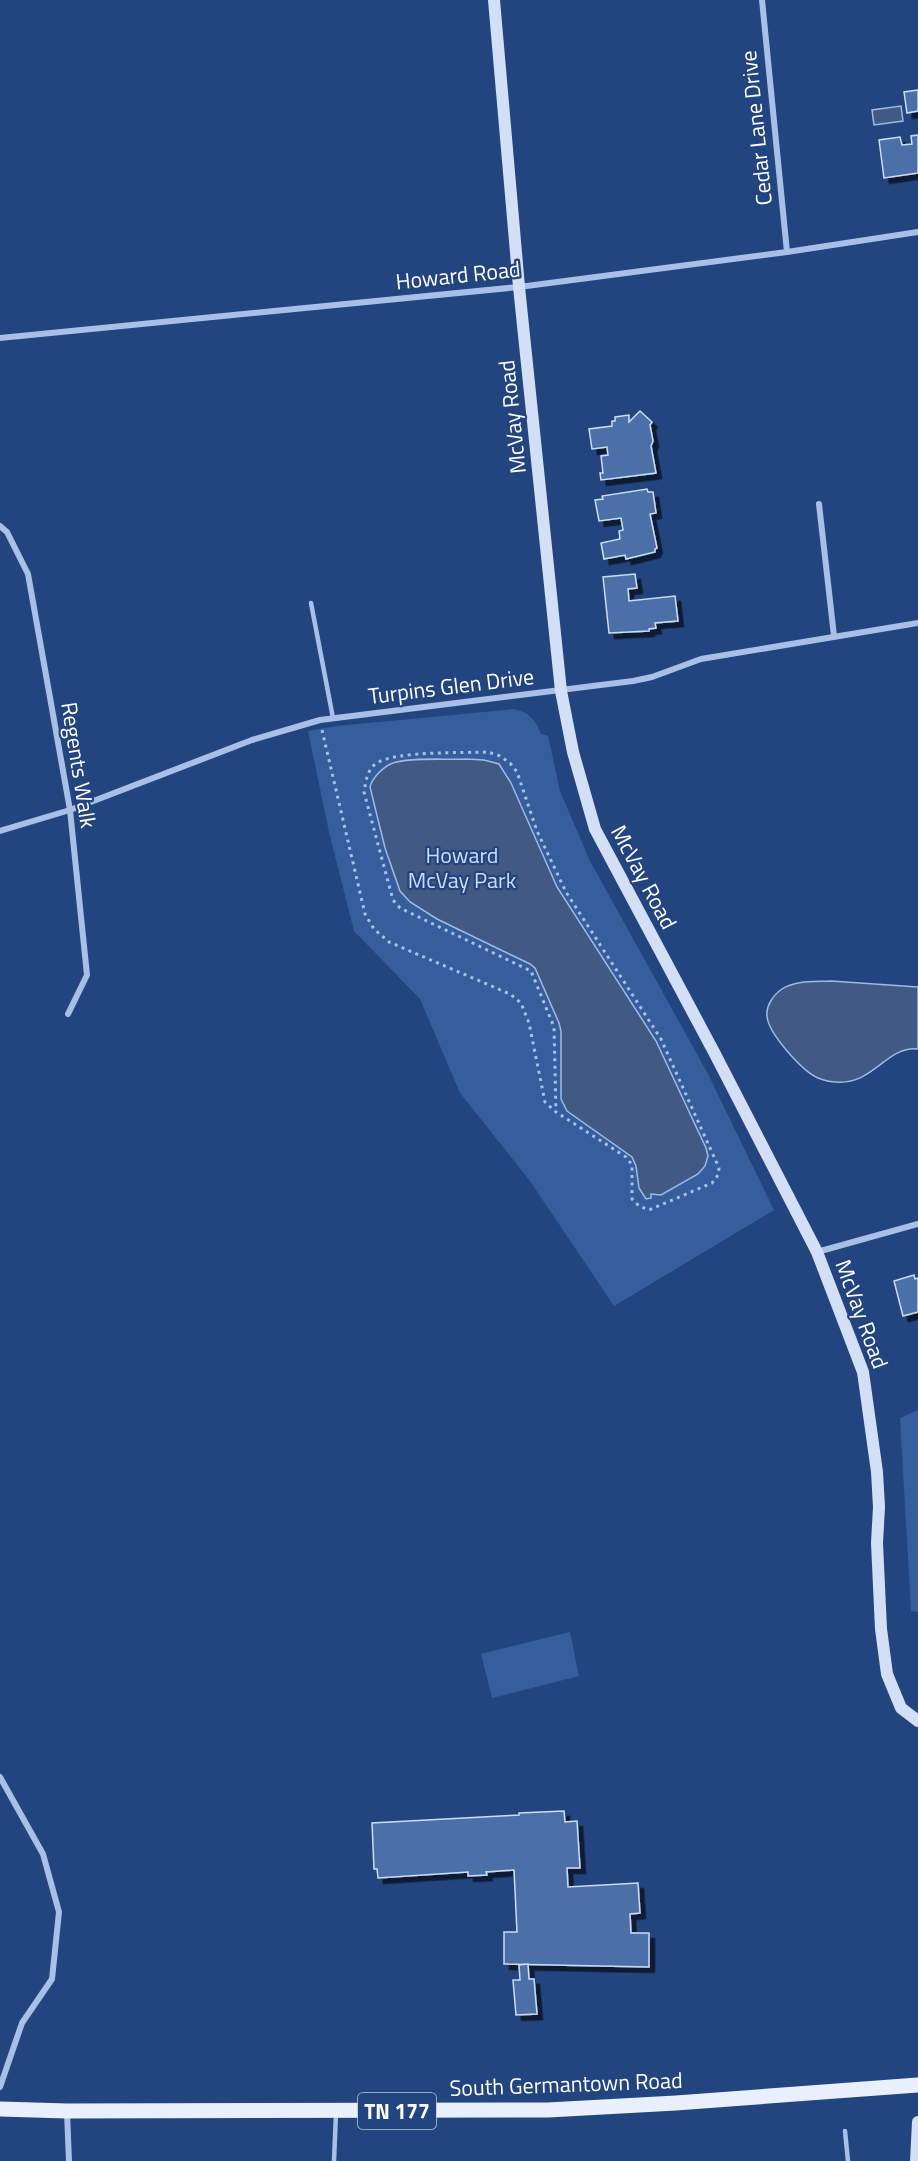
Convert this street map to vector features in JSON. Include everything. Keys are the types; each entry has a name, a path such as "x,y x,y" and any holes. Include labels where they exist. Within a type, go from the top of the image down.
{"main road":[{"name":"South Germantown Road","path":"0,2109 67,2111 548,2110 918,2085"}],"street":[{"name":"McVay Road","path":"494,0 519,287 561,691 573,752 595,829 817,1252 862,1372 877,1472 880,1608 887,1674 901,1708 918,1721"},
{"name":"Cedar Lane Drive","path":"762,0 787,252"},
{"name":"Howard Road","path":"0,338 519,287 787,252 918,232"},
{"path":"819,504 834,636"},
{"name":"Regents Walk","path":"0,526 7,532 28,574 70,810 87,975 68,1014"},
{"name":"Turpins Glen Drive","path":"0,831 70,810 252,740 320,720 633,681 652,677 701,659 918,623"},
{"path":"817,1252 918,1224"},
{"path":"0,1777 43,1854 59,1912 52,1979 22,2024 0,2087"},
{"path":"67,2111 69,2161"},
{"path":"916,2161 918,2122"}],"lane":[{"path":"311,603 333,718"},
{"path":"334,2161 336,2111"},
{"path":"845,2132 848,2161"}],"path":[{"path":"320,720 365,914 374,929 389,942 510,994 520,1003 529,1023 545,1102 556,1112 626,1157 632,1165 632,1199 639,1206 650,1210 712,1183 718,1175 719,1168 661,1039 566,892 537,831 517,772 500,756 488,752 393,756 375,764 367,776 364,792 393,900 400,908 531,971 554,1027 556,1112"}],"green space":[{"name":"Howard McVay Park","path":"514,709 528,715 541,734 548,736 560,791 590,861 708,1074 774,1210 614,1306 530,1181 460,1093 420,999 354,931 329,832 308,731 337,726"},
{"path":"918,1410 918,1612 911,1611 900,1418"},
{"path":"570,1632 579,1676 492,1698 481,1654"}],"shaded area":[{"path":"901,106 903,121 874,125 872,110"},
{"path":"466,759 499,764 511,783 557,887 656,1041 706,1148 708,1156 705,1166 698,1174 661,1195 651,1194 651,1198 646,1199 639,1188 636,1166 632,1157 567,1111 561,1099 561,1031 535,968 437,919 410,902 400,891 385,848 371,784 382,770 400,761"},
{"path":"831,981 918,987 918,1049 897,1053 860,1078 849,1081 836,1082 818,1078 803,1068 773,1032 767,1016 768,1008 776,994 787,986 806,982"}],"building":[{"path":"918,90 918,111 907,113 904,92"},
{"path":"918,135 918,173 884,178 879,140 900,137 902,145 912,144 911,136"},
{"path":"640,411 652,422 650,425 653,441 651,446 656,473 601,480 600,473 603,473 601,456 608,455 607,447 592,449 589,429 612,426 615,417 629,415 629,422"},
{"path":"647,489 648,492 653,492 656,513 650,514 657,548 655,552 626,559 625,555 604,559 601,543 620,539 619,531 623,530 621,518 599,521 595,500 603,499 602,496"},
{"path":"635,574 637,588 628,589 629,601 675,596 678,621 655,623 656,628 649,629 649,631 609,633 603,577"},
{"path":"914,1275 915,1279 918,1278 918,1312 903,1316 894,1281"},
{"path":"564,1811 565,1822 577,1821 580,1868 567,1868 568,1887 638,1883 640,1913 630,1914 631,1933 649,1933 649,1967 504,1964 504,1932 517,1932 514,1870 486,1872 487,1875 468,1876 468,1872 378,1878 377,1869 374,1869 372,1823"},
{"path":"528,1964 529,1979 534,1979 537,2014 516,2015 513,1980 520,1980 519,1965"}]}
